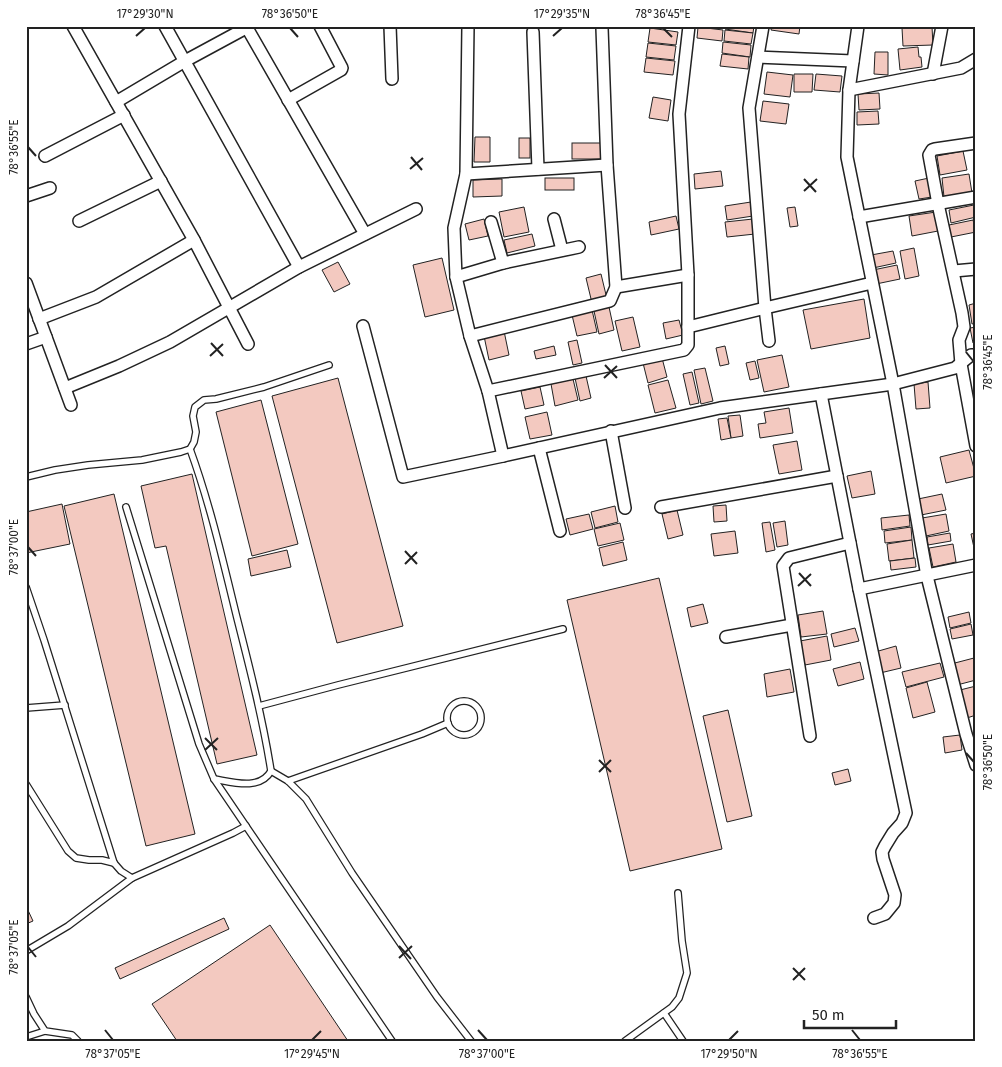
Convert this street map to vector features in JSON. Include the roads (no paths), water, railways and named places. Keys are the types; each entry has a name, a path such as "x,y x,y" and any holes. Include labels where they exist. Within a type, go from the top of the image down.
{"street":[{"path":"73,26 194,240 248,344"},
{"path":"165,26 299,268"},
{"path":"288,100 342,68 320,26"},
{"path":"390,26 392,79"},
{"path":"468,26 466,174 454,228 456,277 470,336 488,391 503,456"},
{"path":"488,391 684,350 688,346 688,275 679,114 689,26"},
{"path":"763,26 749,108 769,341"},
{"path":"858,26 849,90 847,157 893,384 927,576 966,734 976,765"},
{"path":"933,74 942,26"},
{"path":"116,102 184,61 246,27 365,234"},
{"path":"470,336 610,301 616,287 607,165 602,28"},
{"path":"532,32 538,170"},
{"path":"758,57 853,61"},
{"path":"849,90 961,68 976,59"},
{"path":"45,156 124,114"},
{"path":"976,144 932,150 929,155 962,313 964,327 959,340 961,364 976,446"},
{"path":"466,174 607,165"},
{"path":"79,221 161,181"},
{"path":"26,196 50,188"},
{"path":"859,218 976,197"},
{"path":"65,388 119,366 170,342 299,268 416,209"},
{"path":"554,219 562,250"},
{"path":"491,222 503,263"},
{"path":"39,319 96,297 194,240"},
{"path":"456,277 503,263 579,247"},
{"path":"954,271 976,269"},
{"path":"616,287 688,275"},
{"path":"26,283 71,405"},
{"path":"688,327 872,283"},
{"path":"363,326 403,477 720,408 893,384 956,368 971,355 976,355"},
{"path":"26,344 46,337"},
{"path":"821,394 859,589 906,813 902,823 882,852 895,895 894,903 885,914 874,918"},
{"path":"611,432 625,508"},
{"path":"539,448 560,531"},
{"path":"662,507 837,476"},
{"path":"810,736 783,566 789,558 850,543"},
{"path":"859,589 976,565"},
{"path":"726,637 792,625"}],"lane":[{"path":"26,477 88,465 142,460 190,449 196,432 193,416 195,407 204,400 216,399 264,387 329,365"},
{"path":"190,449 201,480 229,586 259,706 271,771 268,777 246,785 214,780"},
{"path":"126,507 199,744 214,780 392,1041"},
{"path":"26,586 114,863 121,871 132,878"},
{"path":"259,706 563,629"},
{"path":"460,702 470,702 478,709 480,714 479,725 476,730 466,734 455,732 448,723 448,712 455,704 460,702"},
{"path":"26,708 65,705"},
{"path":"288,781 448,723"},
{"path":"271,771 288,781 306,799 358,882 437,997 471,1041"},
{"path":"26,784 68,851 76,858 114,863"},
{"path":"26,951 68,926 132,878 246,826"},
{"path":"625,1041 672,1007 680,998 687,973 678,893"},
{"path":"26,997 44,1031"},
{"path":"664,1013 683,1041"},
{"path":"26,1037 44,1031 72,1035 78,1041"}]}
